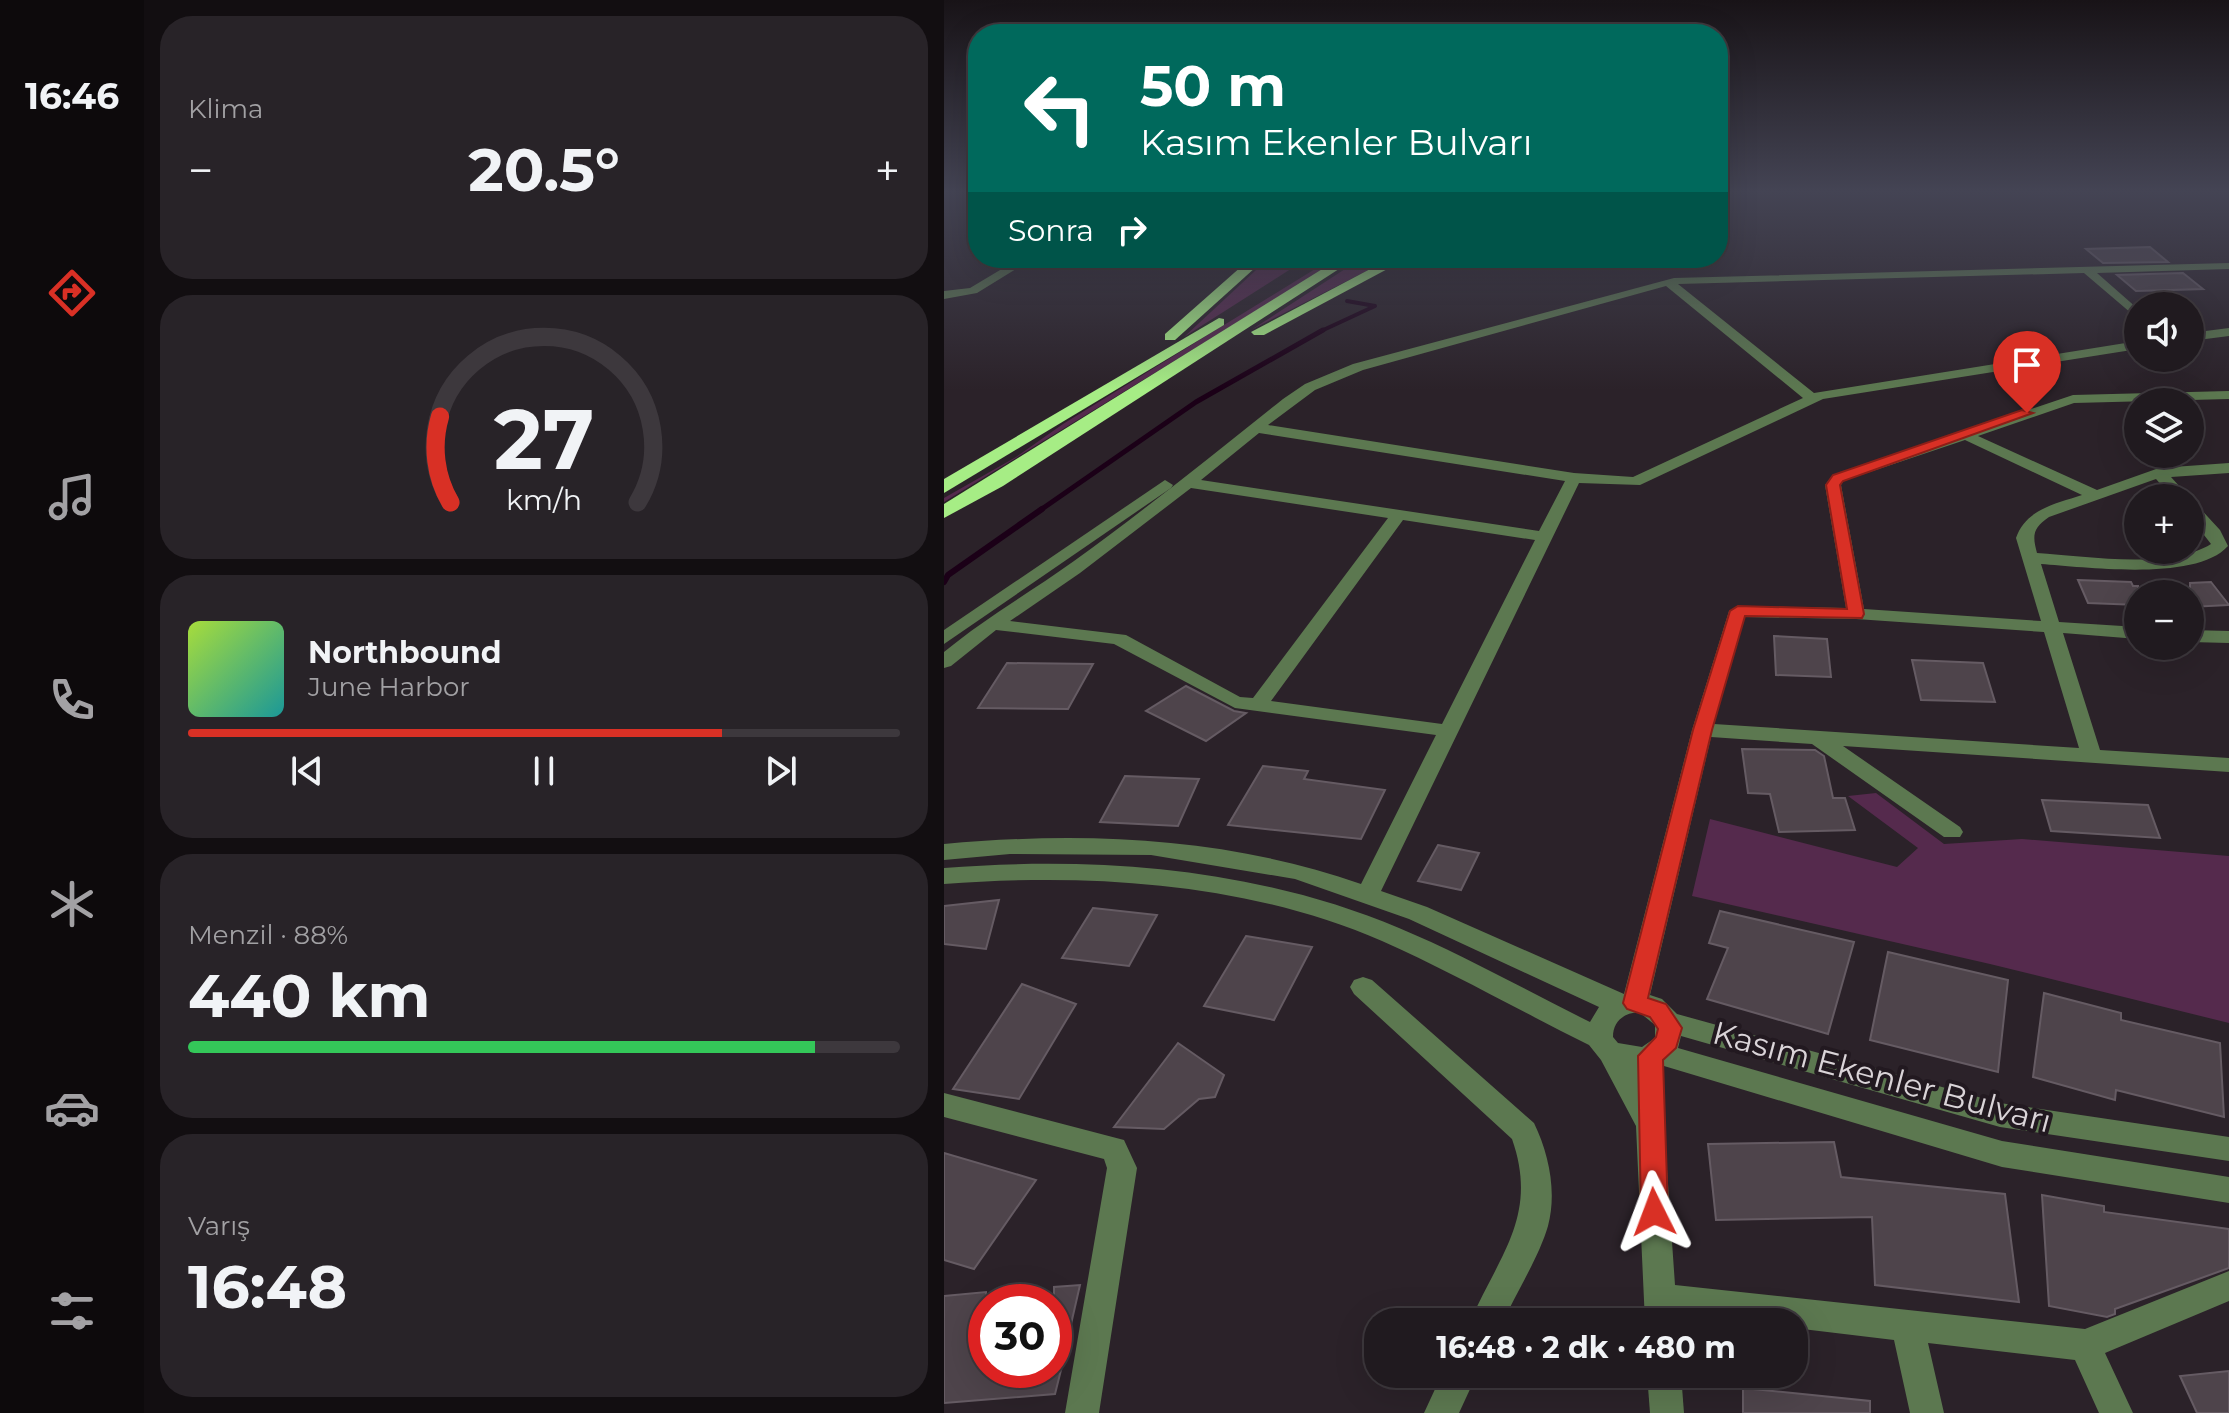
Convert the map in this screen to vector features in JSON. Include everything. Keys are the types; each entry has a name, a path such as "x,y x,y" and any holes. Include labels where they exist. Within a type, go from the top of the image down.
{"highway":[{"path":"1065,414 1191,320 1248,268"},
{"path":"944,487 1306,268"},
{"path":"944,512 1333,268"},
{"path":"1115,407 1382,268"}],"street":[{"path":"944,638 1109,526 1278,394 1344,362 1654,276 2229,259"},
{"path":"944,662 990,624 1047,589 1310,387 1358,367 1668,282 2229,266"},
{"path":"944,295 973,291 1011,268"},
{"path":"2087,270 2124,303"},
{"path":"1668,282 1813,399"},
{"path":"2204,335 2229,332"},
{"path":"1257,428 1574,478 1635,482 1813,399 2124,347"},
{"path":"1856,614 1833,485 1838,478 2073,399 2229,395"},
{"path":"1963,434 2093,494"},
{"path":"2092,757 2024,538 2029,524 2043,514 2093,494 2159,473 2229,468"},
{"path":"2159,473 2169,484"},
{"path":"1367,896 1574,478"},
{"path":"1188,483 1546,537"},
{"path":"1258,705 1399,515"},
{"path":"2031,558 2175,562 2221,557 2220,546 2204,523"},
{"path":"1650,1126 1605,1045 1602,1019 1627,1004 1738,611 1856,614 2124,632"},
{"path":"990,624 1119,639 1235,702 1450,731"},
{"path":"2204,636 2229,637"},
{"path":"1702,730 2229,765"},
{"path":"1818,738 1952,832"},
{"name":"Kasım Ekenler Bulvarı","path":"944,852 1010,846 1151,847 1298,871 1418,913 1627,1004 1651,1006 1668,1022 2000,1115 2229,1149"},
{"name":"Kasım Ekenler Bulvarı","path":"944,876 995,872 1131,873 1267,894 1389,934 1625,1058 1654,1054 2002,1154 2229,1190"},
{"path":"1363,987 1524,1132 1536,1166 1533,1225 1493,1308"},
{"path":"1660,1308 1650,1126 1654,1054 1670,1035 1668,1022"},
{"path":"944,1105 1114,1149 1122,1168 1082,1413"},
{"path":"1808,1319 1907,1325 2085,1345 2229,1286"},
{"path":"1907,1325 1927,1413"},
{"path":"2085,1345 2116,1413"},
{"path":"1441,1413 1453,1388"},
{"path":"1665,1388 1667,1413"}],"shaded area":[{"path":"1258,268 1292,268 1184,337"},
{"path":"1317,268 1326,268 944,502 944,498 1016,457 1063,424"},
{"path":"1347,268 1372,268 1251,330"},
{"path":"1876,793 1944,844 2022,839 2229,856 2229,1023 1990,964 1692,896 1710,819 1897,867 1918,848 1848,796"}],"building":[{"path":"2097,258 2163,258 2168,262 2103,263"},
{"path":"2183,273 2203,289 2136,291 2117,275"},
{"path":"2078,580 2124,582 2124,604 2088,603"},
{"path":"2204,582 2211,582 2229,605 2204,606"},
{"path":"1774,636 1827,639 1831,677 1776,675"},
{"path":"1912,660 1983,663 1995,702 1921,700"},
{"path":"1007,663 1093,664 1068,709 978,708"},
{"path":"1186,686 1234,711 1246,713 1206,741 1146,711"},
{"path":"1742,749 1815,750 1824,756 1833,798 1845,798 1855,830 1779,832 1770,794 1748,793"},
{"path":"1263,766 1308,771 1304,779 1385,790 1361,839 1228,825"},
{"path":"1125,776 1199,779 1178,826 1100,822"},
{"path":"2042,800 2148,805 2160,838 2051,831"},
{"path":"1438,845 1479,853 1461,890 1418,881"},
{"path":"999,900 986,949 944,944 944,906"},
{"path":"1093,908 1157,915 1129,966 1062,958"},
{"path":"1720,911 1854,942 1828,1034 1707,999 1728,948 1709,943"},
{"path":"1246,936 1312,947 1274,1020 1204,1006"},
{"path":"1888,952 2008,980 1998,1072 1870,1040"},
{"path":"1022,984 1076,1004 1019,1099 953,1089"},
{"path":"2044,993 2121,1013 2121,1020 2220,1043 2224,1117 2116,1090 2115,1100 2033,1077"},
{"path":"1178,1043 1224,1075 1215,1097 1199,1099 1164,1129 1114,1127"},
{"path":"1834,1142 1841,1177 2005,1194 2019,1302 1875,1285 1872,1217 1716,1220 1708,1144"},
{"path":"944,1153 1036,1180 974,1269 944,1260"},
{"path":"2042,1195 2104,1206 2104,1212 2229,1229 2229,1268 2115,1309 2115,1314 2107,1317 2049,1306"},
{"path":"1080,1285 1072,1320 1072,1286"},
{"path":"968,1294 968,1388 1056,1388 1055,1394 944,1403 944,1296"},
{"path":"2229,1371 2229,1413 2197,1413 2180,1376"},
{"path":"1743,1388 1870,1401 1870,1413 1743,1413"}],"waterway":[{"path":"1322,331 1375,306 1347,301"},
{"path":"1039,511 1196,402 1322,331"},
{"path":"944,582 948,575 1042,509"}],"route":[{"path":"1654,1212 1651,1056 1664,1047 1670,1028 1658,1010 1635,1003 1702,730 1738,611 1856,614 1833,485 1838,478 2027,413"}]}
